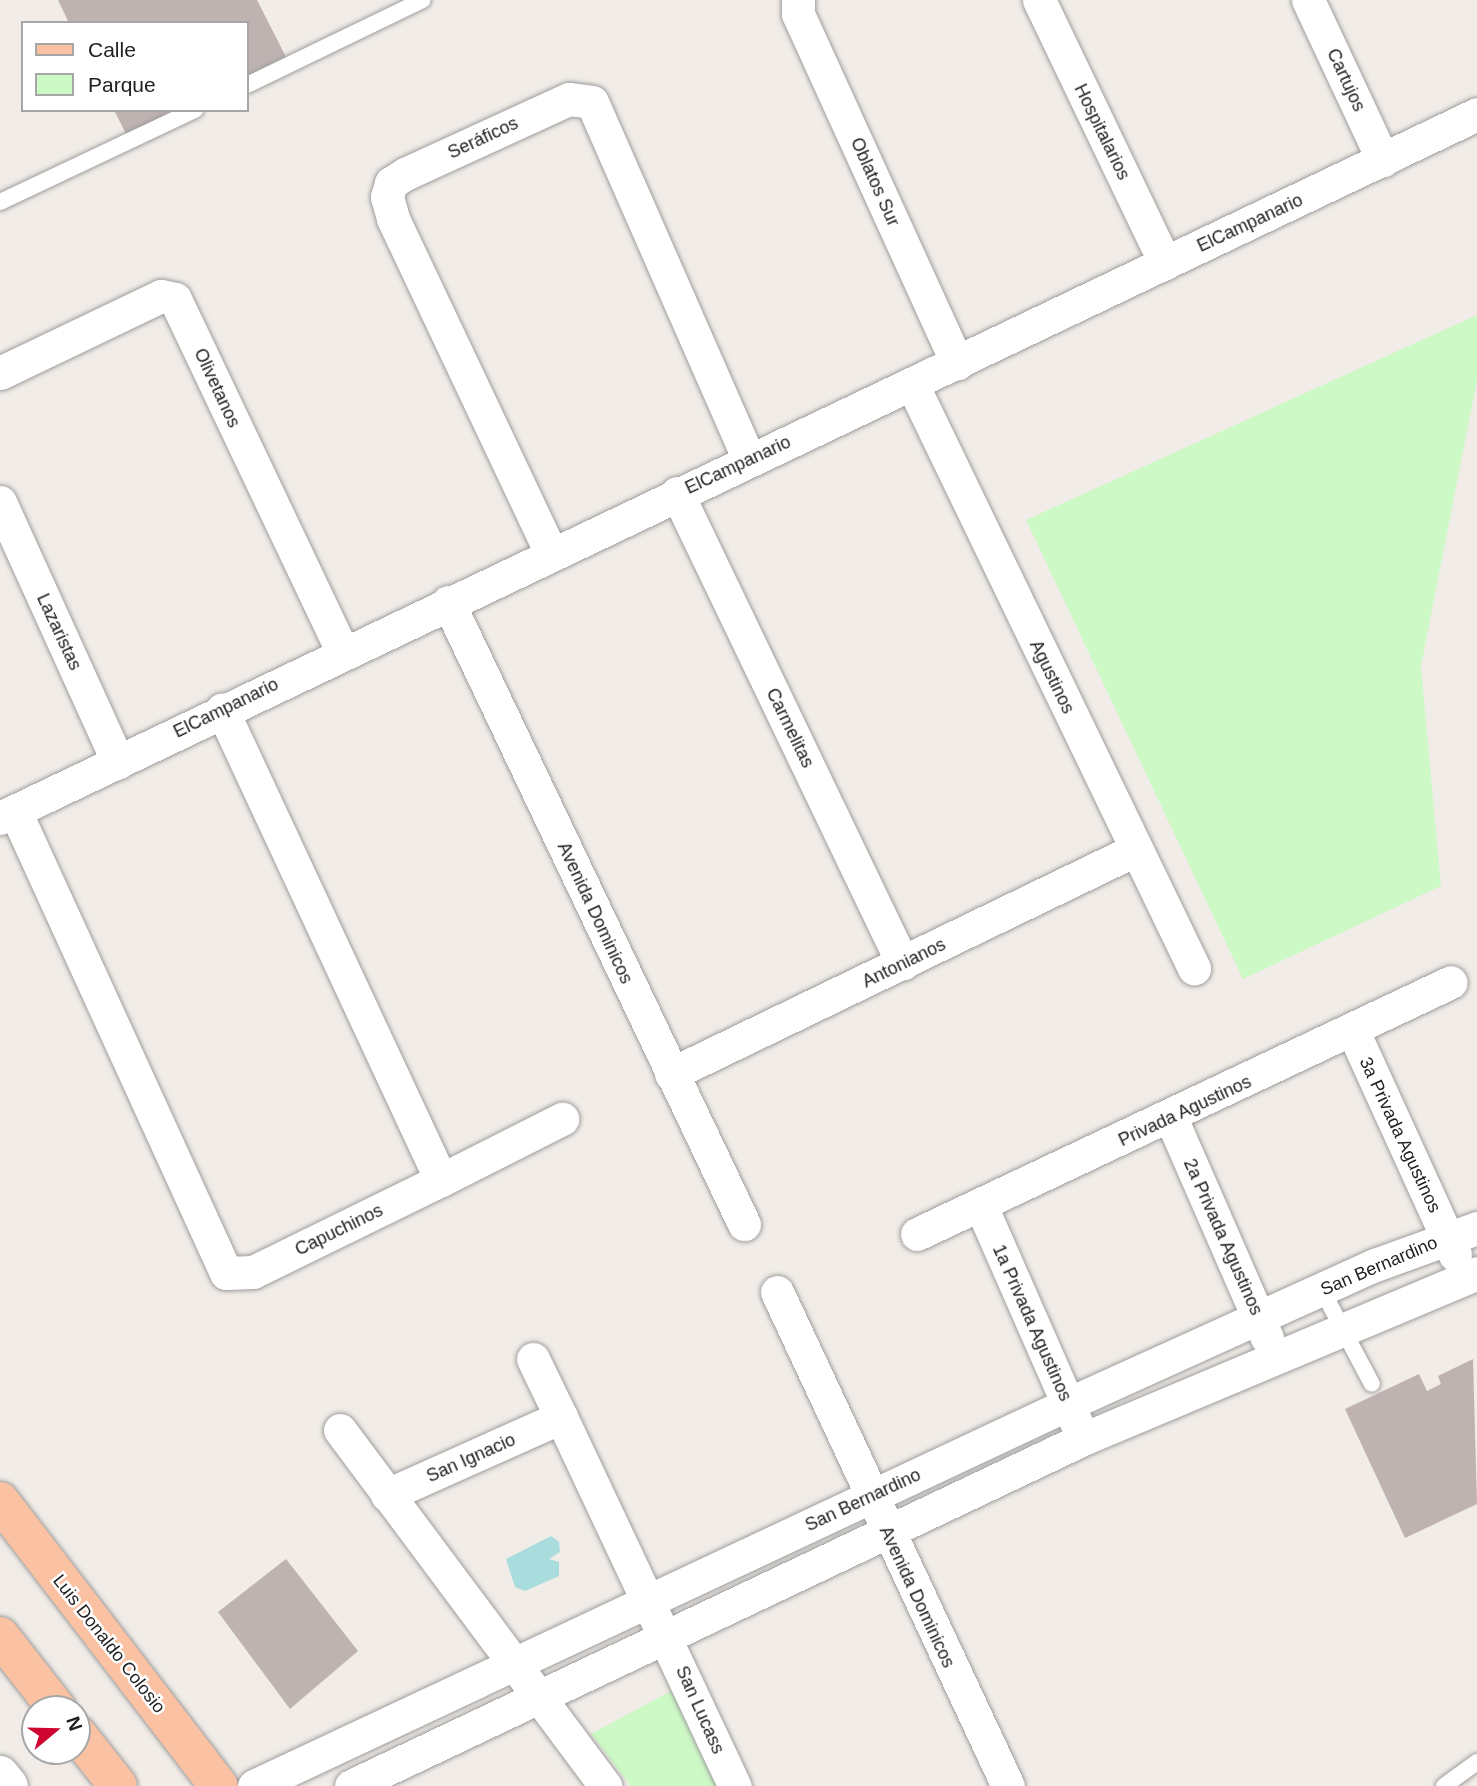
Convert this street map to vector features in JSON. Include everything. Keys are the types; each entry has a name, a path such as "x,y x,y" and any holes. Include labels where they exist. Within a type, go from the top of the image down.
{"main road":[{"name":"Luis Donaldo Colosio","path":"0,1501 219,1786"},
{"path":"0,1636 46,1695"},
{"path":"91,1752 118,1786"}],"street":[{"name":"Oblatos Sur","path":"798,0 798,14 957,363"},
{"name":"Hospitalarios","path":"1039,0 1165,263"},
{"name":"Cartujos","path":"1308,0 1383,160"},
{"name":"Seráficos","path":"551,553 393,218 389,190 405,174 569,99 592,102 749,459"},
{"name":"ElCampanario","path":"7,815 342,651 957,363 1477,114"},
{"name":"Olivetanos","path":"0,373 161,296 175,299 342,651"},
{"name":"Agustinos","path":"912,384 1194,968"},
{"name":"Carmelitas","path":"677,493 903,964"},
{"name":"Lazaristas","path":"0,502 118,762"},
{"name":"Avenida Dominicos","path":"448,602 744,1224"},
{"path":"222,710 441,1180 562,1119"},
{"name":"Capuchinos","path":"7,815 226,1273 253,1272 441,1180"},
{"name":"Antonianos","path":"671,1074 1135,850"},
{"name":"Privada Agustinos","path":"917,1234 1171,1118 1451,982"},
{"name":"3a Privada Agustinos","path":"1353,1031 1462,1232 1471,1275"},
{"name":"2a Privada Agustinos","path":"1171,1118 1274,1355"},
{"name":"1a Privada Agustinos","path":"981,1206 1083,1439"},
{"name":"San Bernardino","path":"254,1786 1068,1404 1322,1290 1462,1232"},
{"path":"351,1786 535,1696 1083,1439 1274,1355 1471,1275"},
{"name":"Avenida Dominicos","path":"777,1292 886,1532 1008,1786"},
{"path":"533,1359 650,1601"},
{"name":"San Ignacio","path":"387,1495 561,1417"},
{"path":"340,1430 512,1666 605,1786"},
{"name":"San Lucass","path":"650,1601 735,1786"},
{"path":"0,1775 9,1786"}],"lane":[{"path":"248,85 424,0"},
{"path":"0,202 191,112"},
{"path":"1322,1290 1372,1384"},
{"path":"1444,1786 1477,1762"}],"green space":[{"path":"1477,315 1477,380 1421,666 1441,886 1243,979 1026,520"},
{"path":"684,1684 729,1786 631,1786 591,1734"}],"water":[{"path":"551,1536 559,1542 560,1552 549,1559 559,1562 559,1576 525,1591 515,1587 506,1559"}],"building":[{"path":"58,0 257,0 287,59 248,78 248,21 68,21"},
{"path":"115,112 182,112 129,140"},
{"path":"1473,1359 1477,1504 1405,1538 1345,1409 1419,1374 1427,1391 1441,1384 1438,1376"},
{"path":"286,1559 358,1651 290,1709 218,1612"}]}
